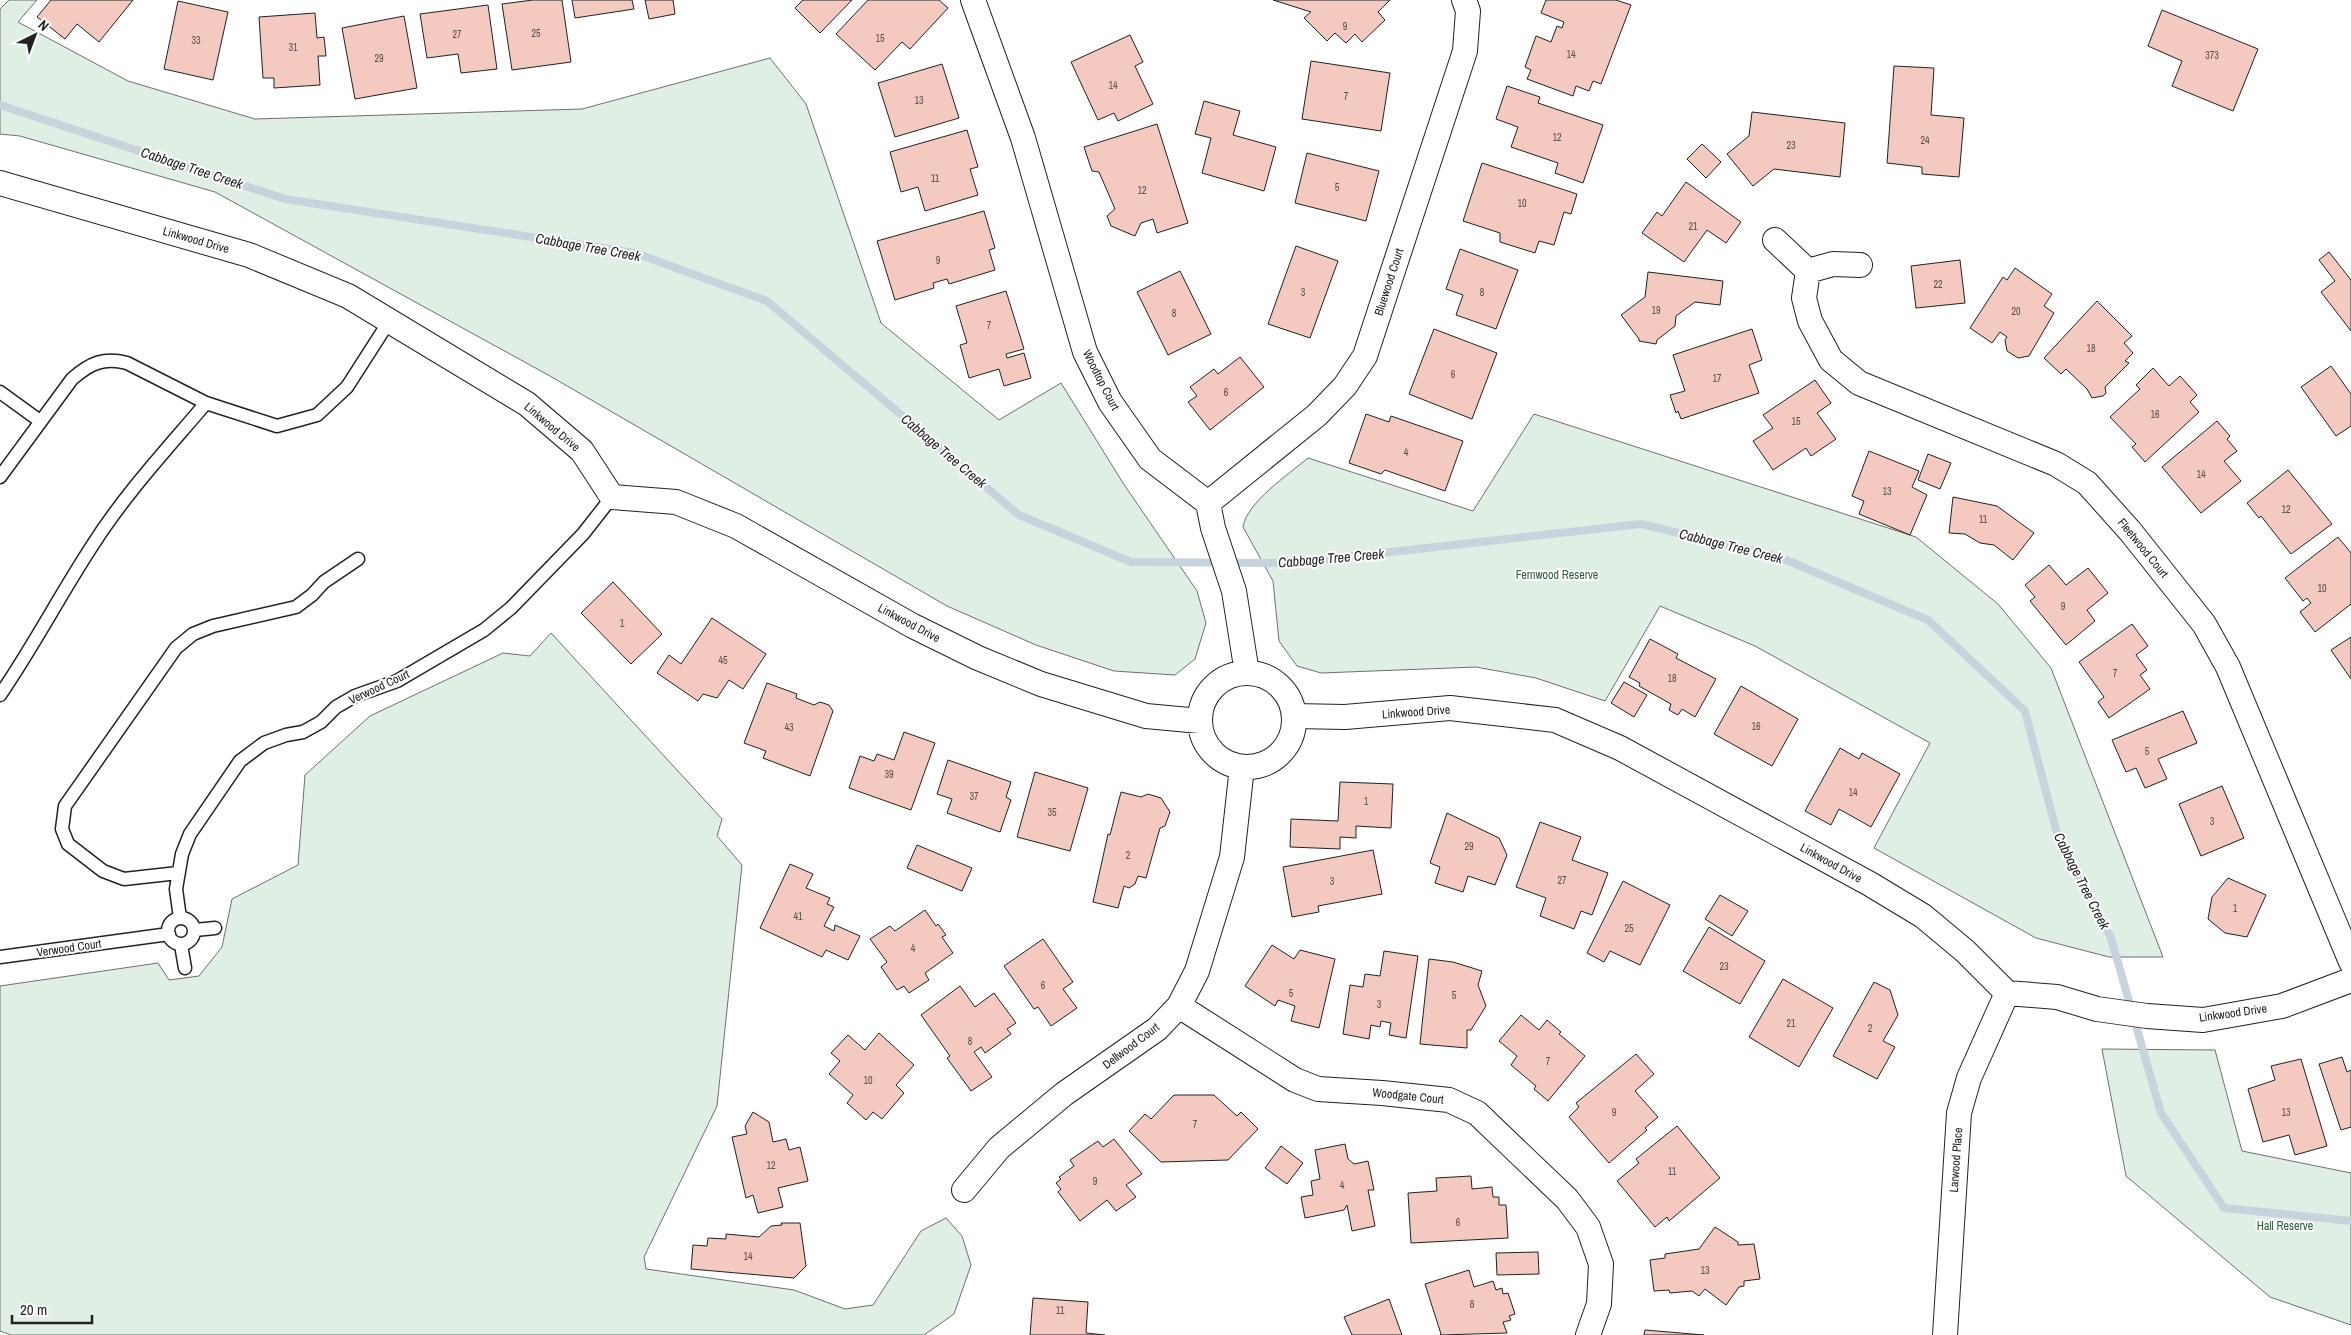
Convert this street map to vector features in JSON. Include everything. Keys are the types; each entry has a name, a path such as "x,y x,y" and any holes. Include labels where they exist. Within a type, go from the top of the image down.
{"street":[{"name":"Woodtop Court","path":"973,0 1024,138 1085,352 1110,402 1150,459 1208,503"},
{"name":"Bluewood Court","path":"1208,503 1318,415 1345,386 1365,356 1465,51 1468,11 1464,0"},
{"name":"Linkwood Drive","path":"0,183 249,256 348,296 527,404 582,451 612,497 676,502 736,526 913,626 978,658 1040,684 1146,716 1200,721"},
{"path":"1775,240 1808,271 1832,264 1860,265"},
{"name":"Fleetwood Court","path":"1808,271 1804,298 1810,321 1831,360 1859,383 2056,464 2087,482 2204,624 2228,666 2351,962"},
{"path":"1208,503 1234,591 1247,674"},
{"path":"1247,674 1261,676 1273,682 1284,691 1291,703 1294,716 1293,730 1288,743 1280,754 1256,767 1242,767 1229,764 1213,752 1202,734 1200,721 1202,706 1209,693 1219,682 1233,676 1247,674"},
{"name":"Linkwood Drive","path":"1294,716 1345,717 1450,708 1554,720 1620,748 1878,889 1923,916 1965,951 2007,993 2057,997 2097,1009 2147,1016 2203,1020 2282,1006 2351,980"},
{"name":"Dellwood Court","path":"964,1190 999,1148 1064,1094 1157,1029 1178,1006 1197,971 1232,857 1242,767"},
{"name":"Larwood Place","path":"1945,1335 1959,1113 1969,1078 2007,993"},
{"name":"Woodgate Court","path":"1178,1006 1296,1080 1318,1089 1449,1100 1476,1113 1567,1199 1588,1227 1601,1264 1600,1304 1588,1335"}],"lane":[{"path":"0,476 72,379 86,366 100,360 114,359 127,363 206,403 277,426 317,416 347,387 390,320"},
{"path":"0,392 40,421"},
{"path":"0,695 114,514 206,403"},
{"name":"Verwood Court","path":"180,918 176,889 178,873 190,834 240,762 264,743 286,734 303,732 321,722 336,707 355,696 396,681 484,630 510,608 583,534 612,497"},
{"path":"178,873 124,879 103,871 68,844 62,829 65,806 176,648 192,634 213,626 296,606 312,595 324,582 358,559"},
{"path":"180,918 191,923 194,930 190,942 181,944 173,942 168,934 170,926 180,918"},
{"path":"194,930 215,928"},
{"name":"Verwood Court","path":"0,957 168,934"},
{"path":"181,944 185,968"}],"green space":[{"path":"9,0 37,0 18,22 128,81 255,119 582,109 770,58 806,104 881,323 999,420 1061,383 1123,483 1197,591 1206,623 1195,659 1175,675 1114,671 1036,645 947,606 550,376 215,192 20,136 0,134 0,9"},
{"name":"Fernwood Reserve","path":"1534,414 1916,537 1998,604 2051,668 2163,957 2109,957 2036,938 1874,848 1930,743 1755,646 1660,606 1605,701 1536,678 1476,667 1321,673 1297,666 1279,641 1273,581 1243,527 1252,508 1260,499 1308,458 1473,511"},
{"path":"551,633 722,819 717,836 742,865 717,1106 644,1257 646,1269 794,1290 845,1309 873,1305 921,1231 946,1218 962,1236 971,1265 954,1314 924,1335 11,1335 0,1331 0,986 158,963 169,980 199,976 222,947 232,899 298,865 305,775 370,716 503,653 530,656"},
{"name":"Hall Reserve","path":"2102,1049 2215,1050 2242,1151 2351,1173 2351,1325 2270,1297 2126,1176"}],"building":[{"path":"51,0 133,0 99,42 77,24 65,39 37,17"},
{"path":"533,0 562,0 571,62 512,70 502,4"},
{"path":"572,0 632,0 634,9 575,18"},
{"path":"645,0 673,0 675,14 649,19"},
{"path":"803,0 852,0 820,33 795,8"},
{"path":"868,0 939,0 948,8 910,49 902,42 875,70 836,34"},
{"path":"1273,0 1390,0 1378,12 1385,20 1362,42 1355,34 1346,43 1335,33 1327,41 1304,18 1311,12"},
{"path":"1546,0 1616,0 1631,5 1601,84 1593,81 1589,91 1576,86 1573,96 1527,79 1531,70 1525,67 1536,36 1551,42 1557,26 1562,28 1564,22 1541,13"},
{"path":"178,1 228,12 213,80 164,69"},
{"path":"488,5 497,69 461,73 458,54 427,58 420,14"},
{"path":"2162,10 2258,49 2233,111 2172,86 2182,61 2148,46"},
{"path":"315,13 317,38 324,37 326,56 318,56 320,85 274,88 274,78 263,78 259,17"},
{"path":"404,16 417,88 355,99 342,28"},
{"path":"1130,35 1143,62 1135,66 1153,104 1118,121 1114,113 1098,120 1071,62"},
{"path":"1311,61 1390,73 1381,131 1302,119"},
{"path":"942,64 959,118 895,137 878,83"},
{"path":"1894,66 1934,68 1931,115 1964,118 1959,177 1922,174 1922,167 1887,163"},
{"path":"1507,86 1540,97 1538,103 1603,125 1583,183 1555,173 1558,163 1511,147 1518,127 1496,119"},
{"path":"1204,101 1240,111 1233,135 1276,147 1264,191 1202,173 1211,138 1195,134"},
{"path":"1752,112 1845,123 1840,177 1774,169 1753,186 1727,154 1749,136"},
{"path":"1157,124 1188,223 1157,233 1153,219 1141,223 1135,236 1111,226 1107,216 1115,209 1099,172 1092,171 1084,147"},
{"path":"967,130 978,167 970,169 978,195 925,211 918,187 901,192 890,152"},
{"path":"1702,144 1721,162 1706,178 1687,159"},
{"path":"1307,153 1379,171 1366,221 1295,203"},
{"path":"1482,163 1577,194 1571,214 1564,212 1554,245 1539,241 1535,253 1500,242 1500,233 1463,221"},
{"path":"1686,182 1741,222 1726,243 1707,230 1684,262 1642,233 1657,212 1662,216"},
{"path":"984,211 995,248 989,250 995,270 949,284 947,279 933,283 934,288 895,300 877,241"},
{"path":"1296,246 1338,261 1310,338 1268,324"},
{"path":"1460,249 1518,270 1496,329 1456,315 1463,295 1446,289"},
{"path":"2329,252 2351,280 2351,331 2321,292 2335,281 2319,260"},
{"path":"1960,260 1965,303 1916,308 1911,266"},
{"path":"2015,268 2052,294 2044,306 2054,313 2029,356 2018,358 2007,351 2005,340 2007,337 2000,332 1992,343 1970,328 2003,277 2007,280"},
{"path":"1180,271 1211,334 1168,355 1137,292"},
{"path":"1648,272 1723,281 1720,305 1695,302 1676,316 1675,326 1657,340 1656,344 1639,341 1621,315 1645,297"},
{"path":"1006,291 1024,349 1006,354 1007,358 1024,353 1031,378 1004,386 999,369 969,378 960,345 967,343 956,306"},
{"path":"2097,301 2132,336 2124,343 2133,353 2125,361 2129,363 2105,387 2106,393 2103,396 2092,398 2087,389 2066,369 2061,374 2044,358"},
{"path":"1434,329 1497,353 1472,419 1409,394"},
{"path":"1752,329 1762,360 1749,365 1759,393 1681,419 1678,411 1676,413 1670,395 1685,391 1673,355"},
{"path":"1240,357 1264,387 1210,430 1188,402 1197,396 1190,387 1214,369 1218,374"},
{"path":"2331,366 2351,394 2351,426 2336,436 2301,387"},
{"path":"2153,368 2169,386 2180,376 2197,395 2190,402 2199,412 2145,462 2132,447 2136,444 2110,417 2140,389 2136,385"},
{"path":"1815,380 1831,403 1817,413 1836,439 1811,456 1806,448 1773,470 1753,441 1773,428 1763,415"},
{"path":"1366,414 1389,422 1391,416 1463,441 1445,491 1385,470 1381,474 1349,463"},
{"path":"2217,421 2230,436 2227,439 2237,451 2224,461 2241,481 2201,513 2162,467"},
{"path":"1869,451 1919,471 1912,487 1927,495 1910,535 1859,514 1864,501 1852,496"},
{"path":"1928,454 1951,463 1940,489 1918,480"},
{"path":"2288,470 2332,524 2291,554 2261,516 2259,518 2247,503"},
{"path":"1953,497 1997,506 2034,533 2013,560 1994,545 1980,543 1965,534 1949,533"},
{"path":"2338,537 2351,553 2351,604 2315,632 2300,612 2311,603 2307,598 2303,601 2285,578"},
{"path":"2049,565 2066,585 2088,568 2108,593 2087,610 2095,621 2066,645 2030,601 2035,597 2025,585"},
{"path":"613,582 662,634 631,664 581,613"},
{"path":"712,618 766,654 743,689 729,680 717,698 703,694 698,701 657,673 669,655 681,664"},
{"path":"2132,624 2148,646 2136,655 2147,670 2140,675 2150,689 2109,718 2098,702 2104,697 2079,662"},
{"path":"2351,637 2351,679 2331,650"},
{"path":"1650,639 1678,654 1676,658 1716,679 1695,717 1682,709 1678,715 1669,710 1671,704 1639,686 1640,683 1629,677"},
{"path":"1624,682 1647,695 1634,717 1611,703"},
{"path":"767,683 797,694 796,698 814,705 820,702 829,705 833,711 810,776 763,758 766,751 744,743"},
{"path":"1741,686 1798,719 1772,766 1714,734"},
{"path":"2183,711 2197,743 2158,759 2167,779 2145,788 2136,768 2126,772 2112,740"},
{"path":"904,732 935,743 911,810 849,788 860,756 874,761 877,754 894,760"},
{"path":"1840,748 1859,759 1862,753 1900,774 1871,827 1839,809 1831,825 1805,811"},
{"path":"948,760 1011,782 1006,797 1011,800 1000,832 947,813 952,799 937,794"},
{"path":"1035,772 1088,788 1070,851 1017,837"},
{"path":"1340,782 1393,784 1391,828 1356,826 1356,838 1340,837 1340,849 1290,847 1291,819 1338,821"},
{"path":"2222,786 2244,838 2201,856 2179,804"},
{"path":"1121,792 1141,797 1148,794 1161,798 1170,812 1165,826 1160,828 1146,878 1138,876 1135,884 1129,888 1124,886 1118,908 1093,902 1108,834 1110,835"},
{"path":"1447,813 1499,838 1507,855 1495,885 1468,876 1463,892 1435,883 1440,867 1430,863"},
{"path":"1540,822 1581,837 1572,860 1608,873 1592,915 1581,911 1574,929 1540,916 1546,898 1516,887"},
{"path":"917,845 972,868 962,891 907,868"},
{"path":"1373,850 1382,894 1318,906 1319,912 1292,917 1283,867"},
{"path":"790,864 813,874 806,888 830,898 827,904 834,907 824,926 834,931 835,925 860,936 848,960 826,950 822,957 760,928"},
{"path":"2228,878 2266,895 2247,937 2225,933 2208,919 2212,897"},
{"path":"1623,881 1670,905 1640,965 1610,951 1604,962 1587,953"},
{"path":"1720,895 1748,911 1732,936 1705,919"},
{"path":"925,910 936,926 938,924 946,935 942,937 953,953 925,973 929,980 909,993 904,986 897,990 881,967 887,962 870,939 890,926 895,931"},
{"path":"1709,927 1765,961 1740,1004 1683,971"},
{"path":"1043,939 1073,982 1063,989 1077,1008 1051,1026 1038,1007 1034,1009 1004,966"},
{"path":"1272,945 1294,959 1300,950 1335,959 1319,1028 1291,1021 1295,1006 1278,1000 1275,1006 1245,986"},
{"path":"1384,951 1418,956 1406,1038 1389,1035 1391,1023 1381,1021 1380,1027 1371,1025 1369,1039 1343,1034 1350,985 1363,987 1365,974 1380,976"},
{"path":"1429,959 1453,962 1482,971 1478,985 1486,1006 1471,1030 1467,1030 1467,1048 1420,1044"},
{"path":"1783,979 1833,1008 1799,1067 1749,1037"},
{"path":"1874,982 1890,990 1898,1015 1883,1041 1895,1047 1877,1079 1833,1056"},
{"path":"960,986 975,1007 994,993 1016,1023 1007,1029 1011,1034 985,1053 981,1047 974,1052 992,1077 971,1091 947,1058 950,1056 921,1015"},
{"path":"1521,1015 1539,1030 1547,1020 1561,1032 1559,1034 1585,1056 1548,1101 1534,1089 1536,1086 1511,1065 1517,1056 1499,1041"},
{"path":"879,1033 914,1065 896,1085 904,1093 882,1119 873,1112 866,1120 847,1103 853,1095 829,1074 840,1061 831,1053 848,1035 865,1050"},
{"path":"1636,1054 1654,1074 1635,1091 1658,1117 1645,1128 1647,1130 1609,1163 1569,1117 1579,1107 1576,1103"},
{"path":"2342,1057 2347,1072 2351,1070 2351,1127 2341,1130 2319,1064"},
{"path":"2301,1059 2327,1146 2295,1155 2289,1135 2263,1142 2248,1089 2275,1080 2271,1066"},
{"path":"1174,1095 1214,1095 1237,1116 1241,1112 1258,1129 1228,1160 1161,1162 1129,1131 1145,1114 1151,1119"},
{"path":"753,1112 769,1122 773,1142 786,1139 789,1150 800,1147 808,1181 778,1188 783,1207 758,1213 753,1195 746,1198 732,1137 747,1134 745,1126"},
{"path":"1677,1126 1720,1178 1669,1221 1667,1217 1655,1227 1617,1181 1639,1163 1636,1159"},
{"path":"1114,1139 1142,1174 1126,1185 1136,1197 1116,1211 1107,1200 1080,1221 1058,1192 1061,1189 1056,1183 1061,1179 1059,1177 1074,1166 1070,1160 1098,1141 1103,1147"},
{"path":"1345,1144 1348,1159 1354,1164 1368,1161 1374,1190 1368,1190 1375,1226 1352,1231 1347,1205 1344,1210 1305,1218 1301,1197 1313,1195 1311,1181 1320,1179 1315,1150"},
{"path":"1281,1146 1303,1163 1287,1184 1265,1168"},
{"path":"1471,1176 1472,1189 1492,1187 1493,1197 1499,1197 1499,1205 1506,1205 1508,1238 1411,1243 1408,1193 1437,1191 1436,1178"},
{"path":"781,1223 800,1223 806,1266 794,1278 691,1269 693,1245 707,1246 708,1238 726,1239 726,1234 759,1237 771,1226 782,1225"},
{"path":"1715,1227 1738,1242 1738,1245 1754,1244 1760,1279 1744,1281 1744,1286 1739,1287 1726,1305 1705,1289 1699,1296 1692,1291 1670,1293 1669,1290 1654,1291 1650,1260 1665,1258 1665,1254 1699,1249"},
{"path":"1538,1252 1539,1274 1497,1275 1496,1253"},
{"path":"1469,1270 1474,1287 1493,1281 1496,1290 1502,1288 1503,1294 1508,1293 1515,1314 1509,1316 1511,1320 1503,1322 1507,1333 1440,1335 1425,1284"},
{"path":"1033,1298 1088,1302 1086,1333 1105,1335 1030,1335"},
{"path":"1389,1299 1402,1335 1352,1335 1344,1317"},
{"path":"1645,1330 1704,1335 1644,1335"}],"waterway":[{"name":"Cabbage Tree Creek","path":"0,105 285,199 635,253 767,301 1019,515 1131,562 1292,563 1641,524 1779,557 1928,620 2025,711 2056,830 2111,938 2161,1113 2224,1208 2351,1221"}]}
